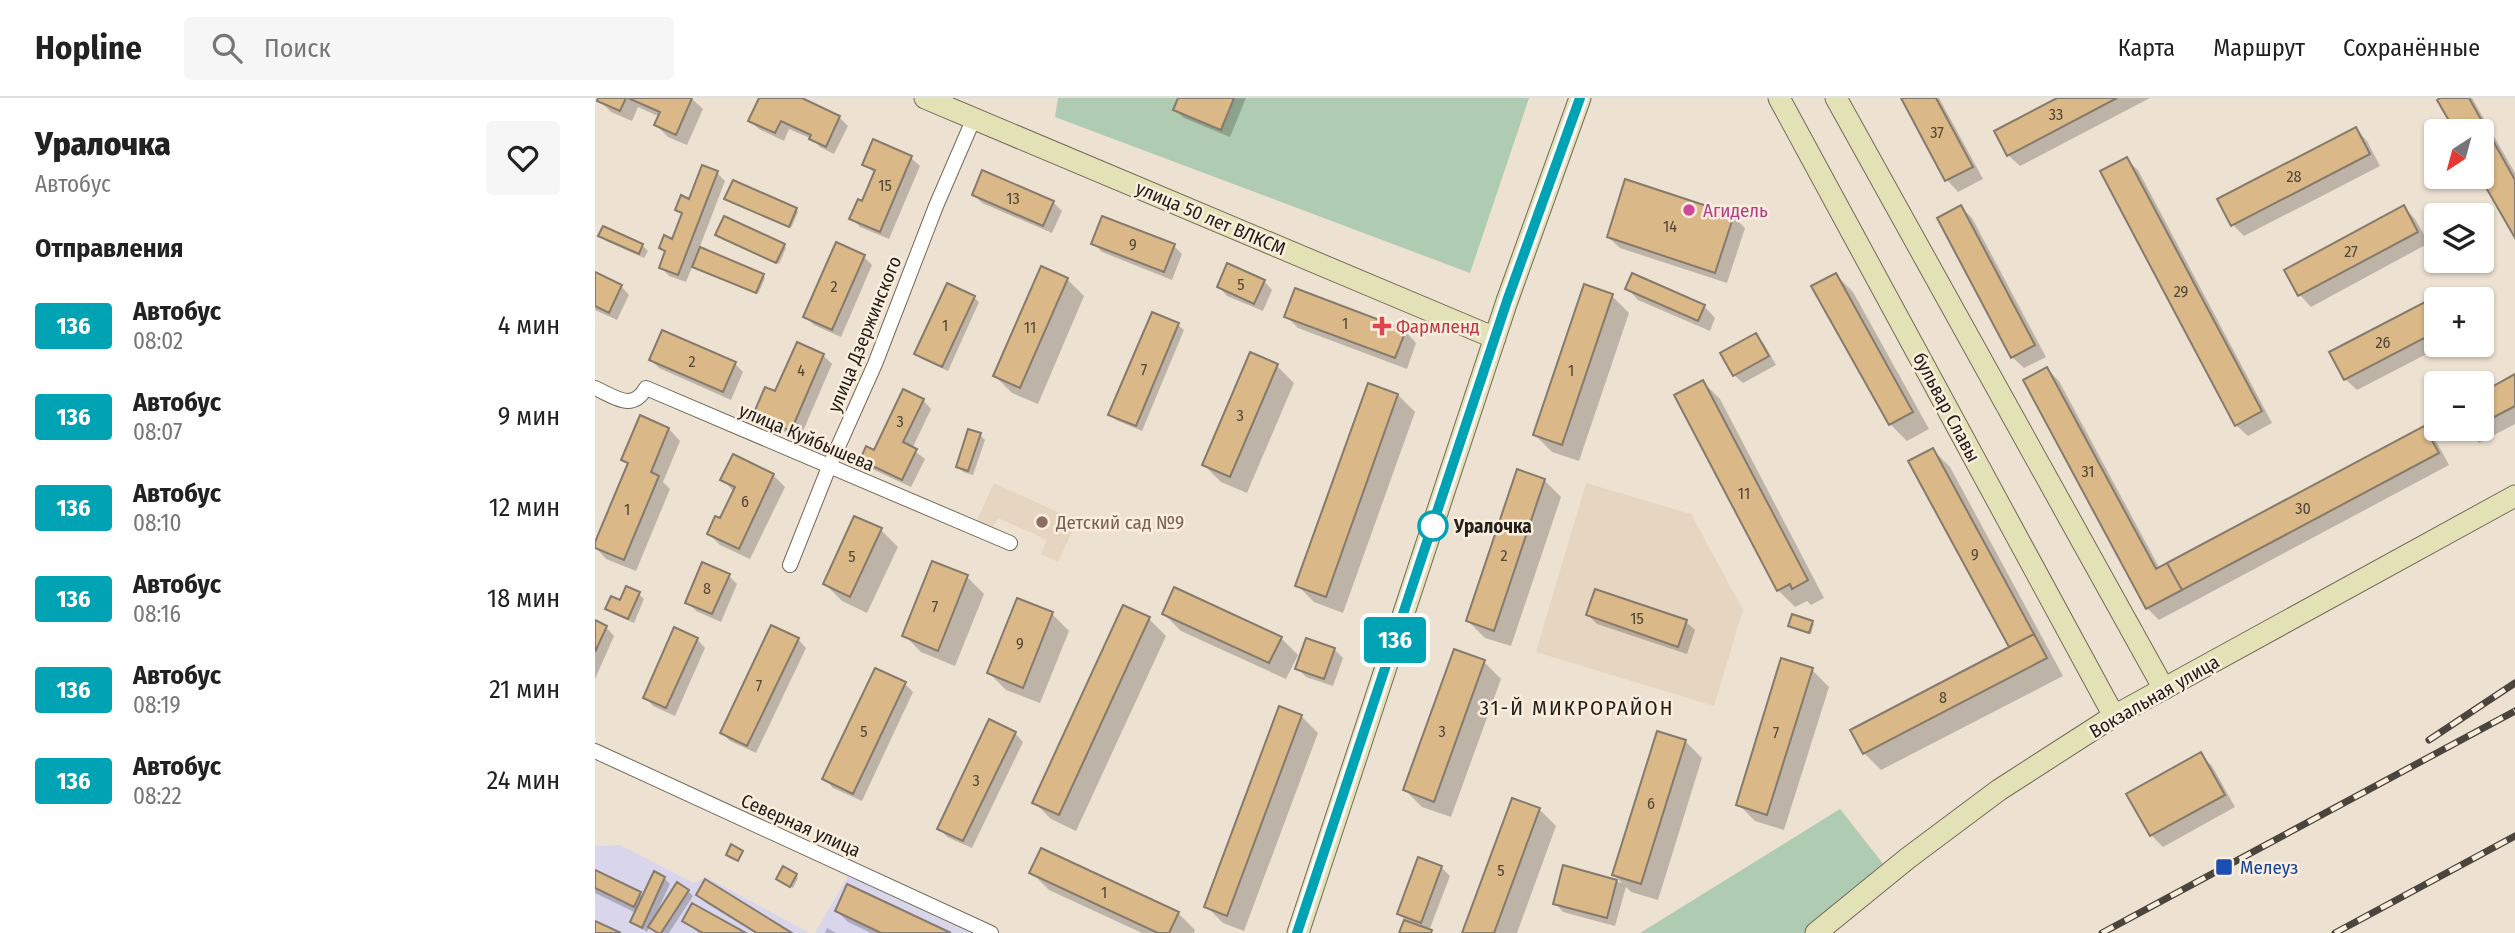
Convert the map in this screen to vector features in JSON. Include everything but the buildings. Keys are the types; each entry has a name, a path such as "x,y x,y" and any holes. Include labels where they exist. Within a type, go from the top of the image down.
{"street":[{"name":"улица 50 лет ВЛКСМ","path":"925,98 1495,338"},
{"path":"1297,933 1495,338 1580,98"},
{"name":"бульвар Славы","path":"1779,98 2114,716"},
{"path":"1836,98 2164,689"},
{"name":"улица Дзержинского","path":"790,565 829,467 875,364 936,206 975,118"},
{"name":"улица Куйбышева","path":"595,388 624,401 640,398 646,388 1010,543"},
{"name":"Вокзальная улица","path":"1816,933 1908,858 1999,790 2114,716 2515,496"},
{"name":"Северная улица","path":"595,751 991,933"}],"shaded area":[{"name":"Детский сад №9","path":"994,483 1077,521 1058,562 1041,554 1047,540 998,518 991,531 975,524"},
{"path":"1586,483 1691,514 1743,610 1714,706 1536,652"},
{"path":"620,845 694,883 706,877 810,933 595,933 595,846"},
{"path":"848,876 973,933 815,933"}],"green space":[{"path":"1058,98 1529,98 1470,273 1055,117"},
{"path":"1840,809 1888,870 1804,933 1640,933"}],"railway":[{"path":"2429,740 2515,683"},
{"path":"2102,933 2515,711"},
{"path":"2335,933 2515,836"}],"bus line":[{"name":"136","path":"1297,933 1507,301 1580,98"}],"place":[{"name":"Агидель","path":"1689,210"},
{"name":"Фармленд","path":"1382,326"},
{"name":"Детский сад №9","path":"1042,522"},
{"name":"Уралочка","path":"1433,526"},
{"name":"Мелеуз","path":"2224,867"}],"district":[{"name":"31-Й МИКРОРАЙОН","path":"1577,708"}]}
